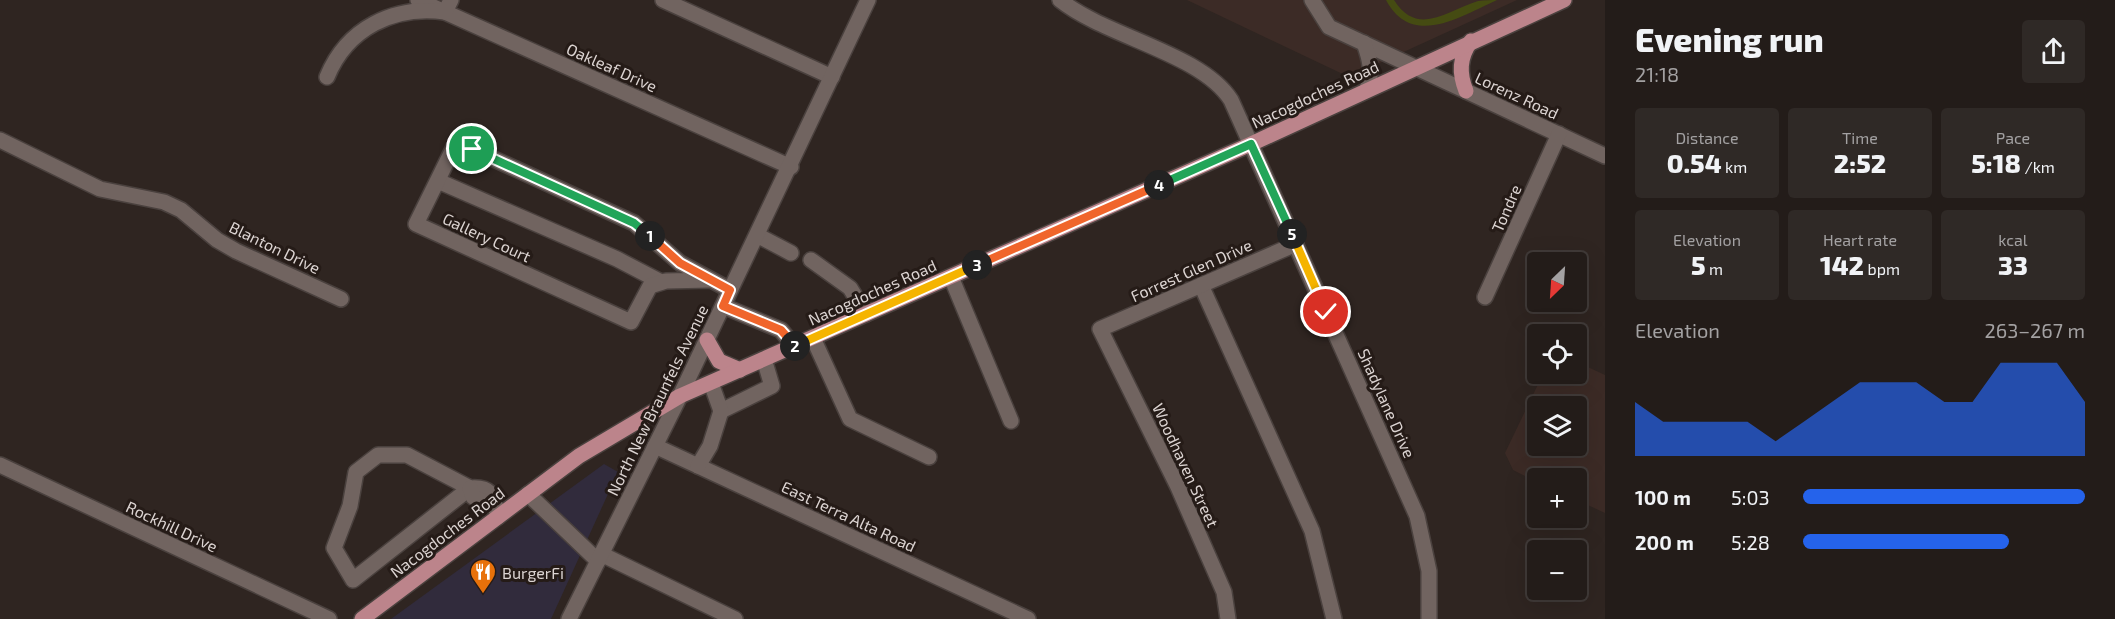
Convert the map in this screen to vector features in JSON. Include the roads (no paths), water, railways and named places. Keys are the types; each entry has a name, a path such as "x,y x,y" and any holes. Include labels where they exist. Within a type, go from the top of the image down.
{"main road":[{"name":"Nacogdoches Road","path":"362,619 497,512 528,494 579,456 680,396 1251,144 1414,67 1564,0"},
{"path":"1466,91 1460,76 1461,61 1471,41"},
{"path":"707,340 719,361 740,370"}],"street":[{"name":"Oakleaf Drive","path":"418,0 448,6 791,167"},
{"path":"663,0 832,77"},
{"name":"North New Braunfels Avenue","path":"569,619 791,167 868,0"},
{"name":"Shadylane Drive","path":"1060,0 1080,15 1209,75 1231,100 1417,516 1429,571 1429,619"},
{"name":"Lorenz Road","path":"1311,0 1329,27 1605,156"},
{"path":"327,77 342,49 358,33 375,22 406,11 448,6"},
{"path":"1364,43 1371,62 1371,75 1367,89"},
{"name":"Tondre","path":"1485,297 1559,134"},
{"name":"Blanton Drive","path":"0,141 100,189 164,202 181,210 217,240 237,251 341,298"},
{"name":"Gallery Court","path":"709,280 661,282 651,286 646,291 631,322 416,224 454,147 472,149 634,223 665,252 709,280 730,290"},
{"path":"438,181 617,259 661,282"},
{"path":"757,235 791,253"},
{"name":"Forrest Glen Drive","path":"1100,329 1296,244"},
{"path":"811,260 850,288 866,314"},
{"path":"951,277 1011,421"},
{"path":"1201,285 1312,531 1334,619"},
{"path":"723,306 781,330 794,346"},
{"name":"Woodhaven Street","path":"1100,329 1178,487 1224,592 1228,619"},
{"path":"813,338 850,419 929,457"},
{"path":"721,411 772,386 764,359"},
{"path":"698,466 710,446 721,411 711,383"},
{"name":"East Terra Alta Road","path":"655,446 1028,619"},
{"path":"470,488 407,455 378,455 356,471 350,506 334,548 353,580 470,488 480,487 491,494 496,501 497,512"},
{"name":"Rockhill Drive","path":"0,465 329,619"},
{"path":"528,494 600,557 735,619"}],"place":[{"name":"BurgerFi","path":"483,595"}]}
